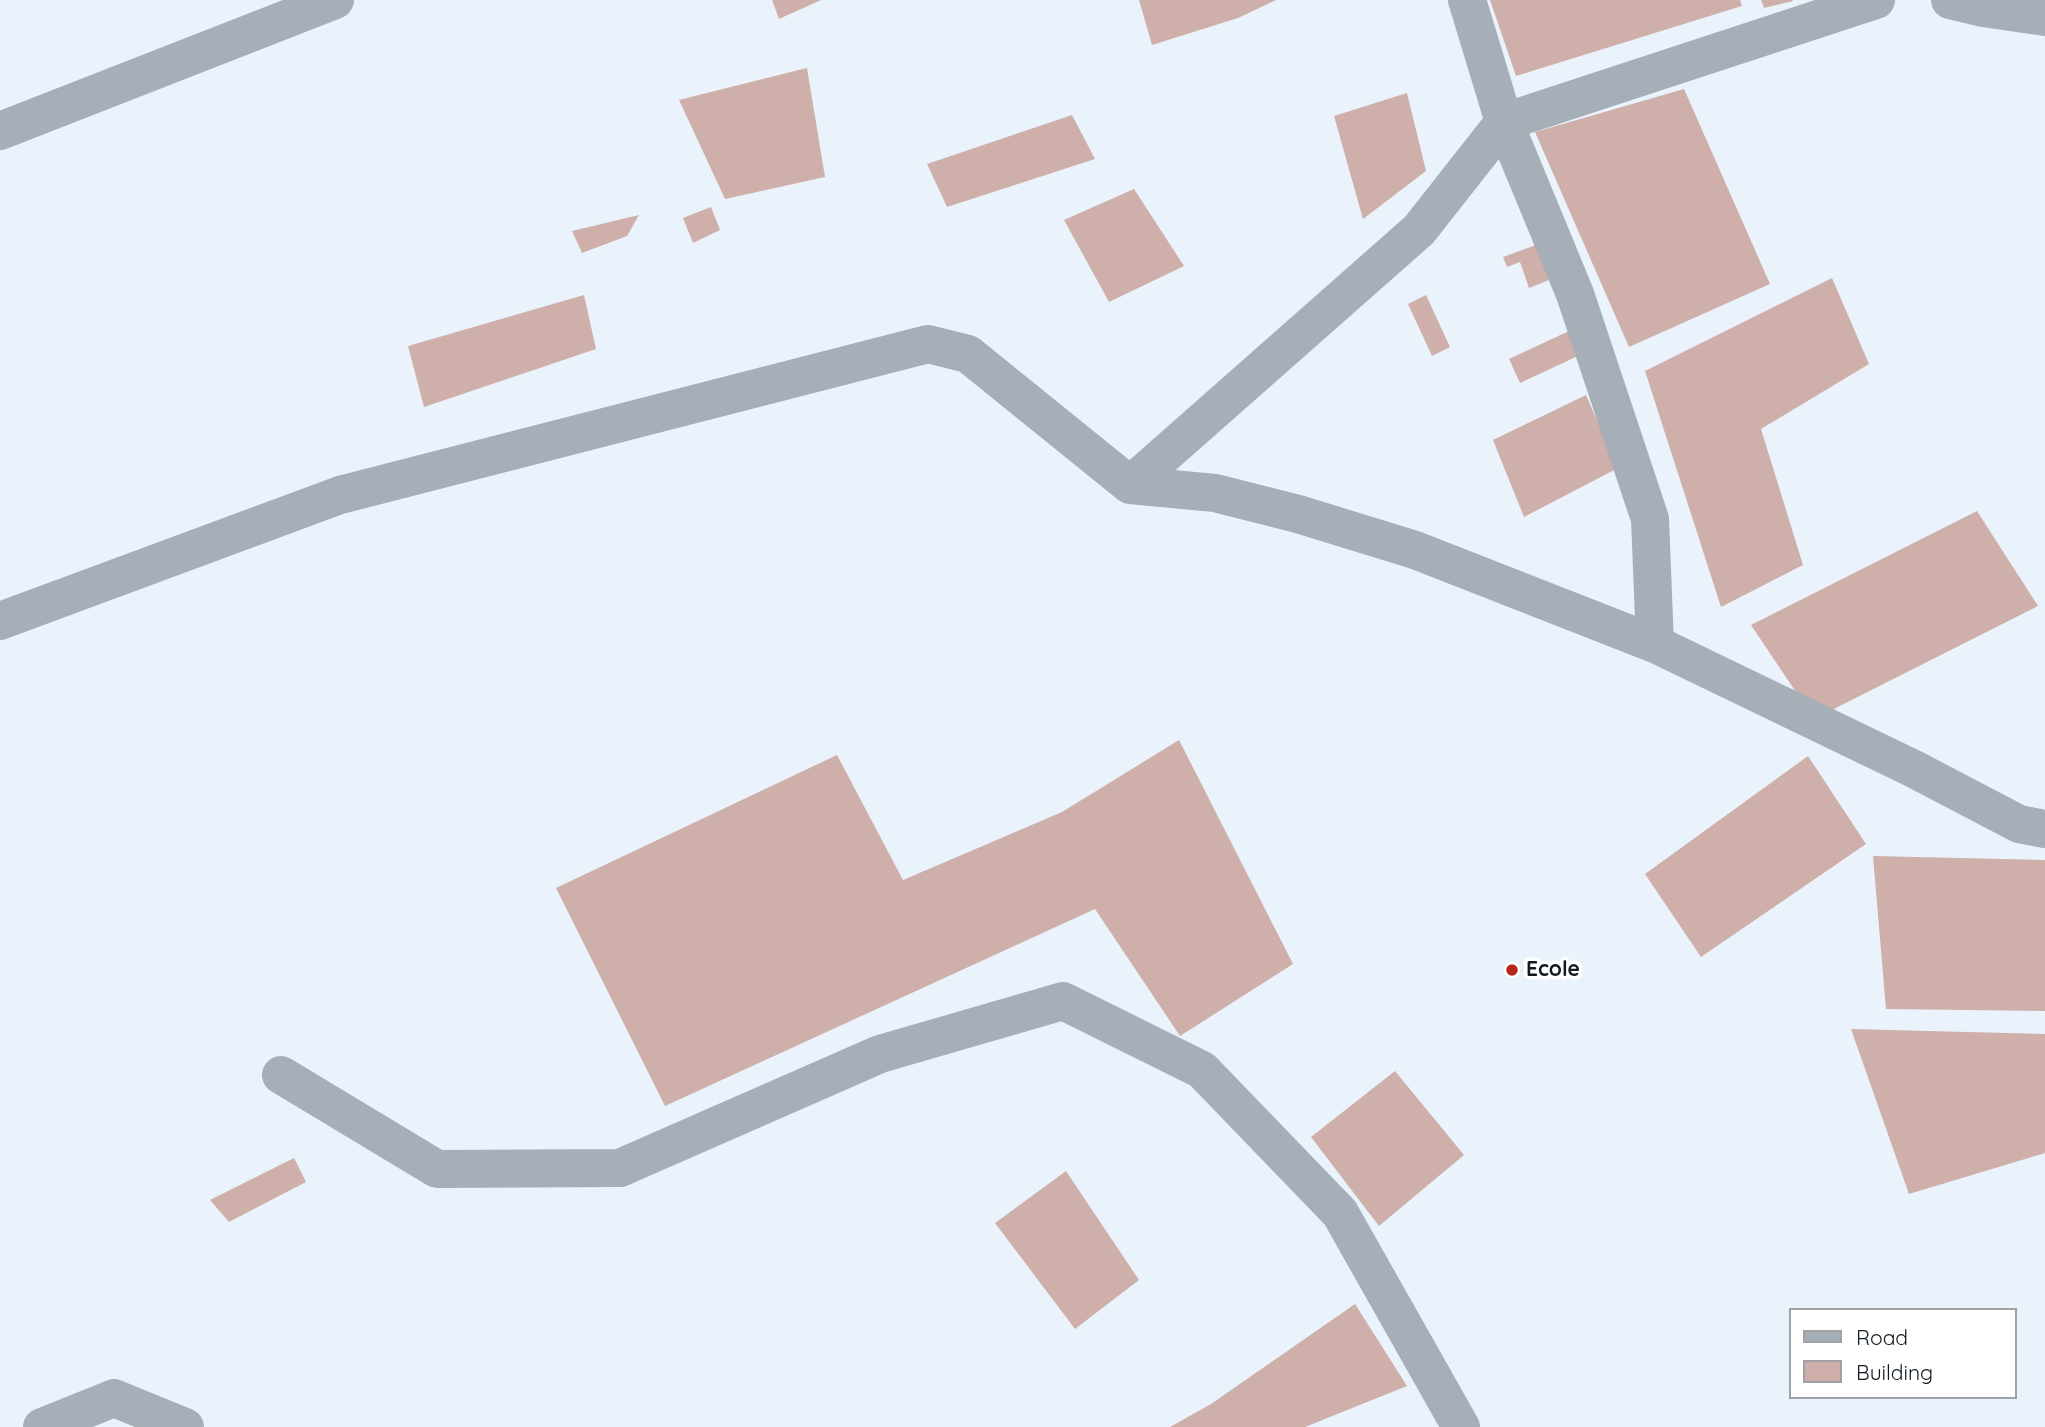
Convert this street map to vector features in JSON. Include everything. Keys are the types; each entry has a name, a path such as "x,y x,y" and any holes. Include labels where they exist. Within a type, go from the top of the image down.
{"street":[{"path":"0,131 335,0"},
{"path":"1467,0 1504,122 1575,294 1650,519 1655,644"},
{"path":"1130,485 1419,230 1504,122 1876,0"},
{"path":"1950,0 2045,17"},
{"path":"0,621 340,495 928,344 968,354 1130,485 1215,493 1311,518 1415,550 1655,644 1914,769 2019,824 2045,829"},
{"path":"281,1075 437,1169 620,1168 880,1054 1063,1001 1202,1070 1340,1213 1461,1427"},
{"path":"43,1427 114,1398 185,1427"}],"building":[{"path":"772,0 821,0 779,19"},
{"path":"1139,0 1276,0 1238,18 1152,45"},
{"path":"1490,0 1740,0 1742,6 1516,76"},
{"path":"1761,0 1792,0 1793,1 1764,8"},
{"path":"807,68 825,177 725,199 679,100"},
{"path":"1684,89 1770,284 1629,347 1535,132"},
{"path":"1407,93 1426,171 1363,219 1334,116"},
{"path":"1072,115 1095,159 947,207 927,164"},
{"path":"1134,189 1184,266 1109,302 1064,220"},
{"path":"711,207 720,230 693,243 683,218"},
{"path":"639,215 627,236 582,253 572,231"},
{"path":"1536,245 1549,280 1529,288 1520,262 1507,267 1503,257"},
{"path":"1832,278 1869,364 1761,429 1803,565 1721,607 1645,371"},
{"path":"584,295 596,349 424,407 408,346"},
{"path":"1426,295 1450,347 1432,356 1408,304"},
{"path":"1569,331 1580,355 1520,383 1509,359"},
{"path":"1586,395 1618,468 1524,517 1493,440"},
{"path":"1977,511 2038,606 1814,719 1751,625"},
{"path":"1179,740 1293,964 1180,1036 1095,909 665,1106 556,888 837,755 903,880 1062,812"},
{"path":"1808,756 1866,844 1701,957 1645,874"},
{"path":"1873,856 2045,860 2045,1011 1886,1009"},
{"path":"1851,1029 2045,1034 2045,1153 1909,1194"},
{"path":"1395,1071 1464,1155 1379,1226 1311,1137"},
{"path":"294,1158 306,1182 229,1222 210,1200"},
{"path":"1066,1171 1139,1280 1075,1329 995,1223"},
{"path":"1355,1304 1407,1386 1305,1427 1170,1427 1211,1404"}],"place":[{"name":"Ecole","path":"1512,970"}]}
